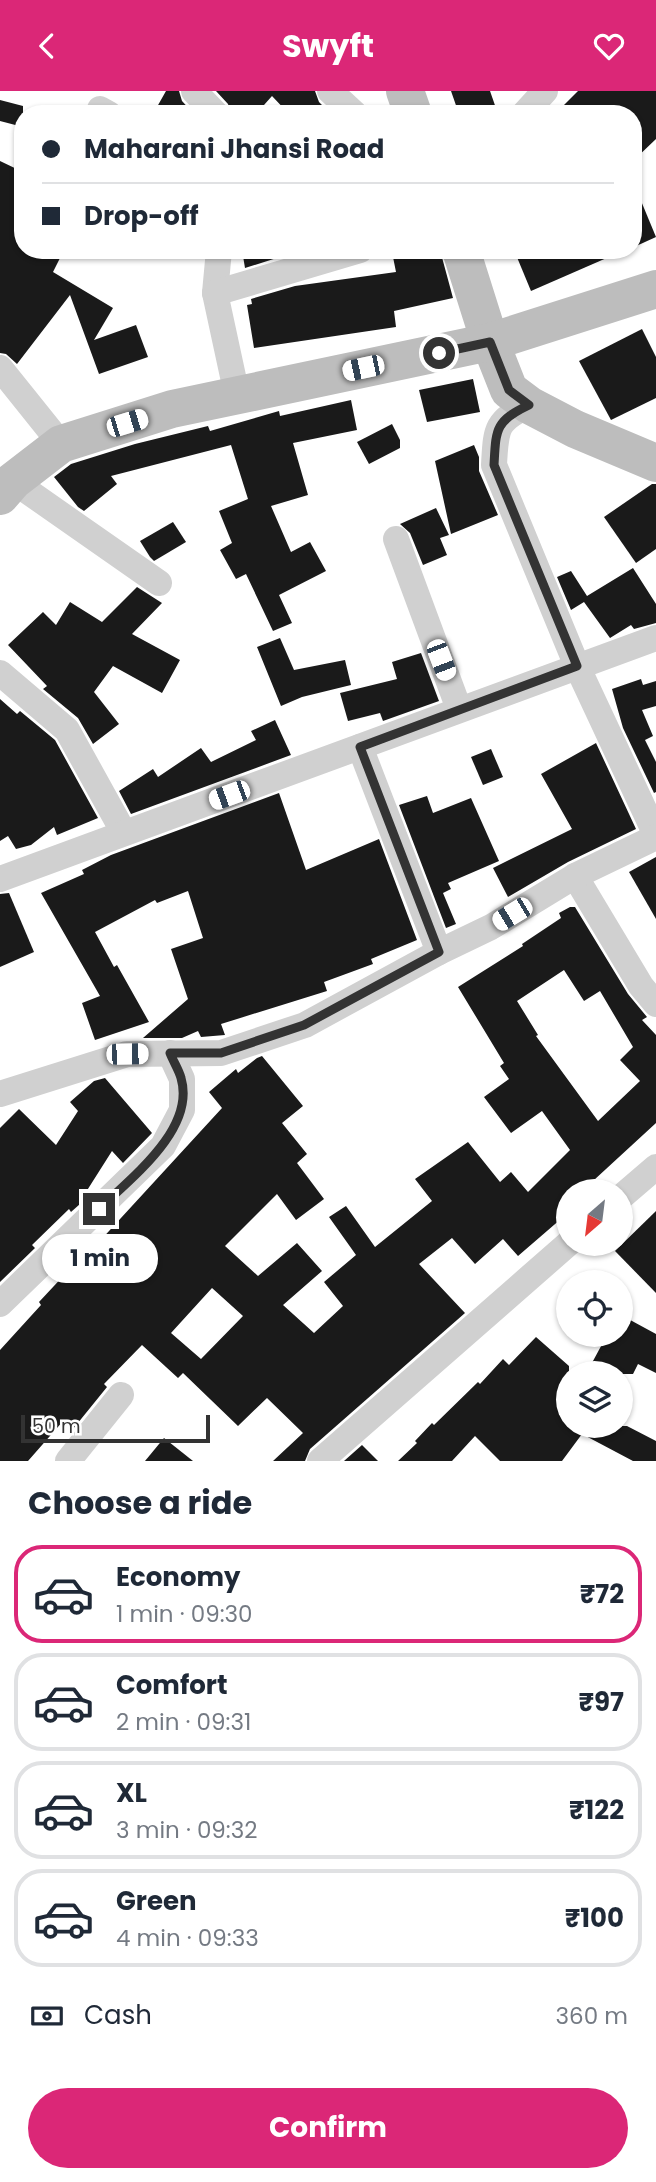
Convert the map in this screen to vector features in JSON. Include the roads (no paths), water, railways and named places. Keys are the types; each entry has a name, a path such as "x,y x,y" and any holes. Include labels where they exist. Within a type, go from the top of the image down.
{"street":[{"path":"194,91 207,105"},
{"path":"330,91 345,105"},
{"path":"532,105 545,91"},
{"path":"218,259 215,293 237,395"},
{"path":"215,293 330,259"},
{"path":"464,259 490,342 509,390 529,405 575,429 656,463"},
{"path":"159,583 7,489 61,444 172,409 490,342 656,289"},
{"path":"0,367 61,444"},
{"path":"0,1094 127,1054 221,1053 304,1025 491,927 575,876 656,836 577,666 494,465 496,432 508,415 529,405"},
{"path":"396,539 459,709"},
{"path":"0,879 656,638"},
{"path":"0,673 67,730 124,833"},
{"path":"360,747 439,952"},
{"path":"575,876 641,986 656,1004"},
{"path":"0,1304 163,1146 182,1109 182,1079 170,1053"},
{"path":"634,1186 656,1167"},
{"path":"320,1461 556,1254"},
{"path":"68,1461 121,1395"}]}
